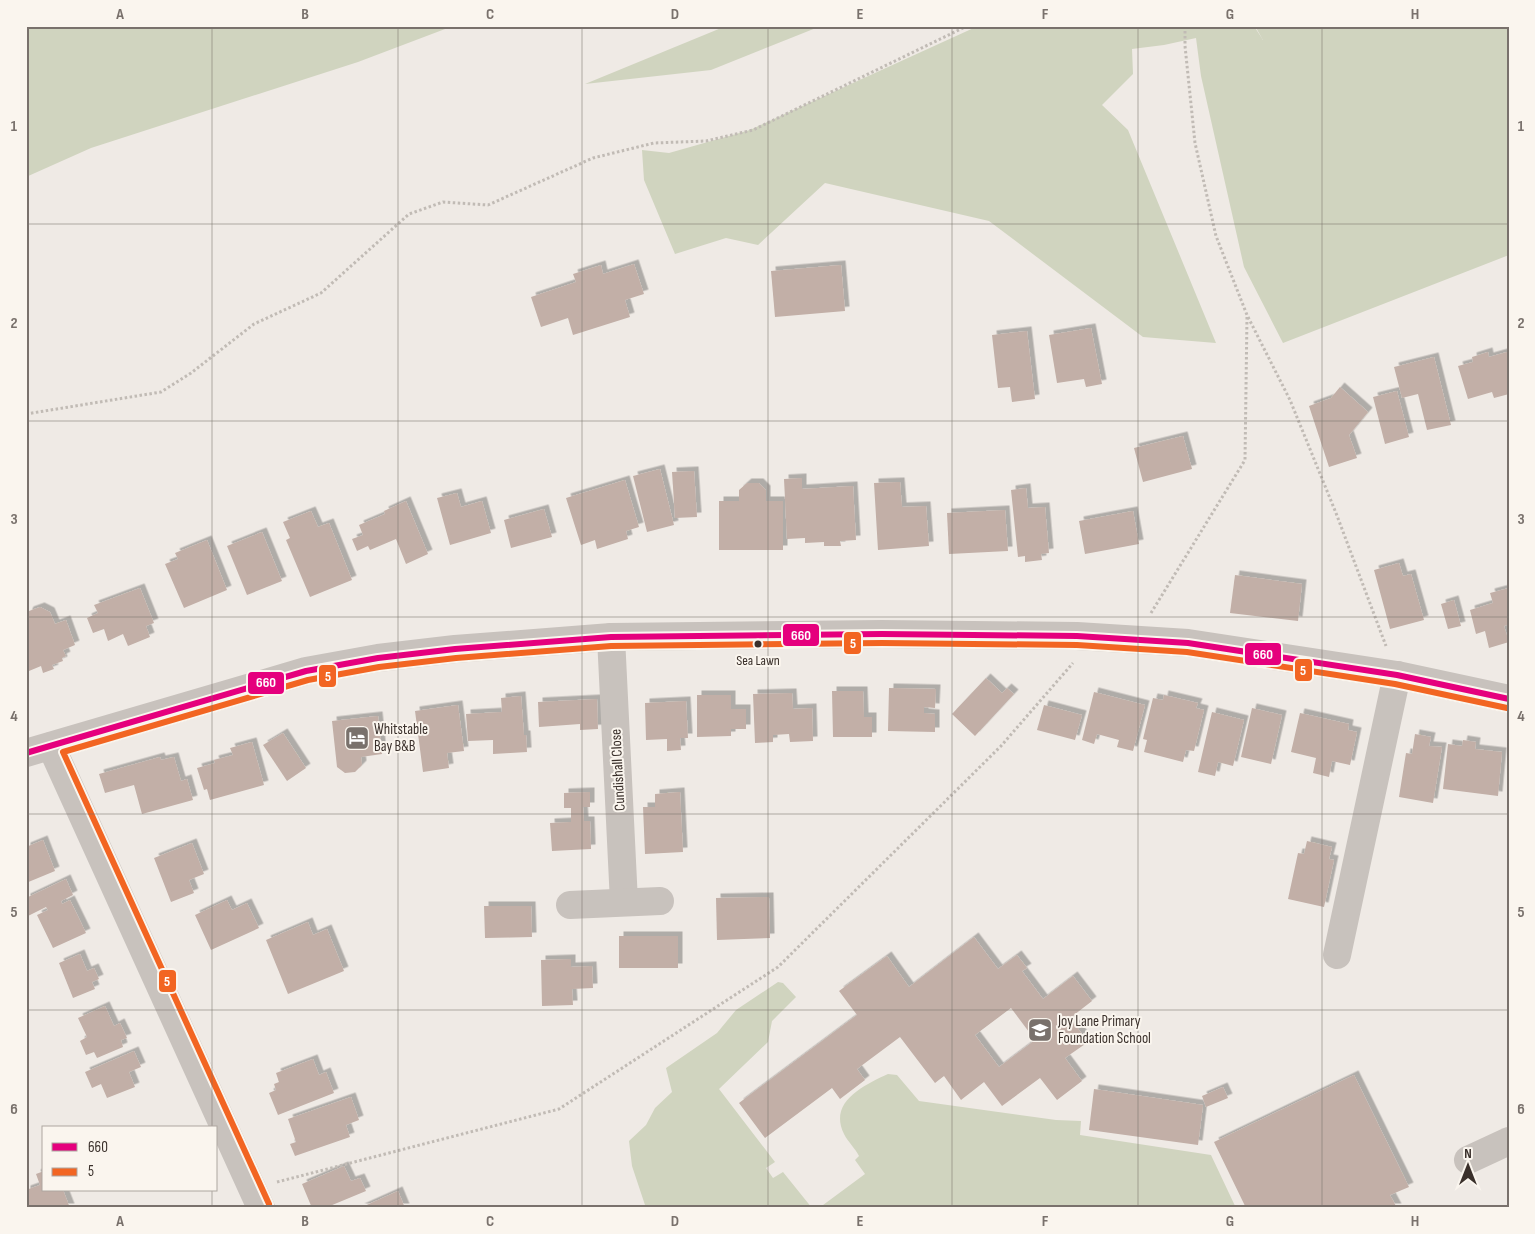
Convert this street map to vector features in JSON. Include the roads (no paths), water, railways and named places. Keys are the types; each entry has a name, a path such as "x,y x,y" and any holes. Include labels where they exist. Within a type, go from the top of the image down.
{"street":[{"path":"217,1126 39,749 306,671 378,658 455,649 611,637 882,634 1078,636 1188,643 1397,675 1509,699"},
{"name":"Cundishall Close","path":"611,637 624,902"},
{"path":"1337,955 1397,675"},
{"path":"570,905 660,901"},
{"path":"218,1127 253,1201"},
{"path":"1468,1160 1509,1141"}],"place":[{"name":"Sea Lawn","path":"758,644"},
{"name":"Whitstable Bay B&B","path":"357,738"},
{"name":"Joy Lane Primary Foundation School","path":"1040,1030"}]}
